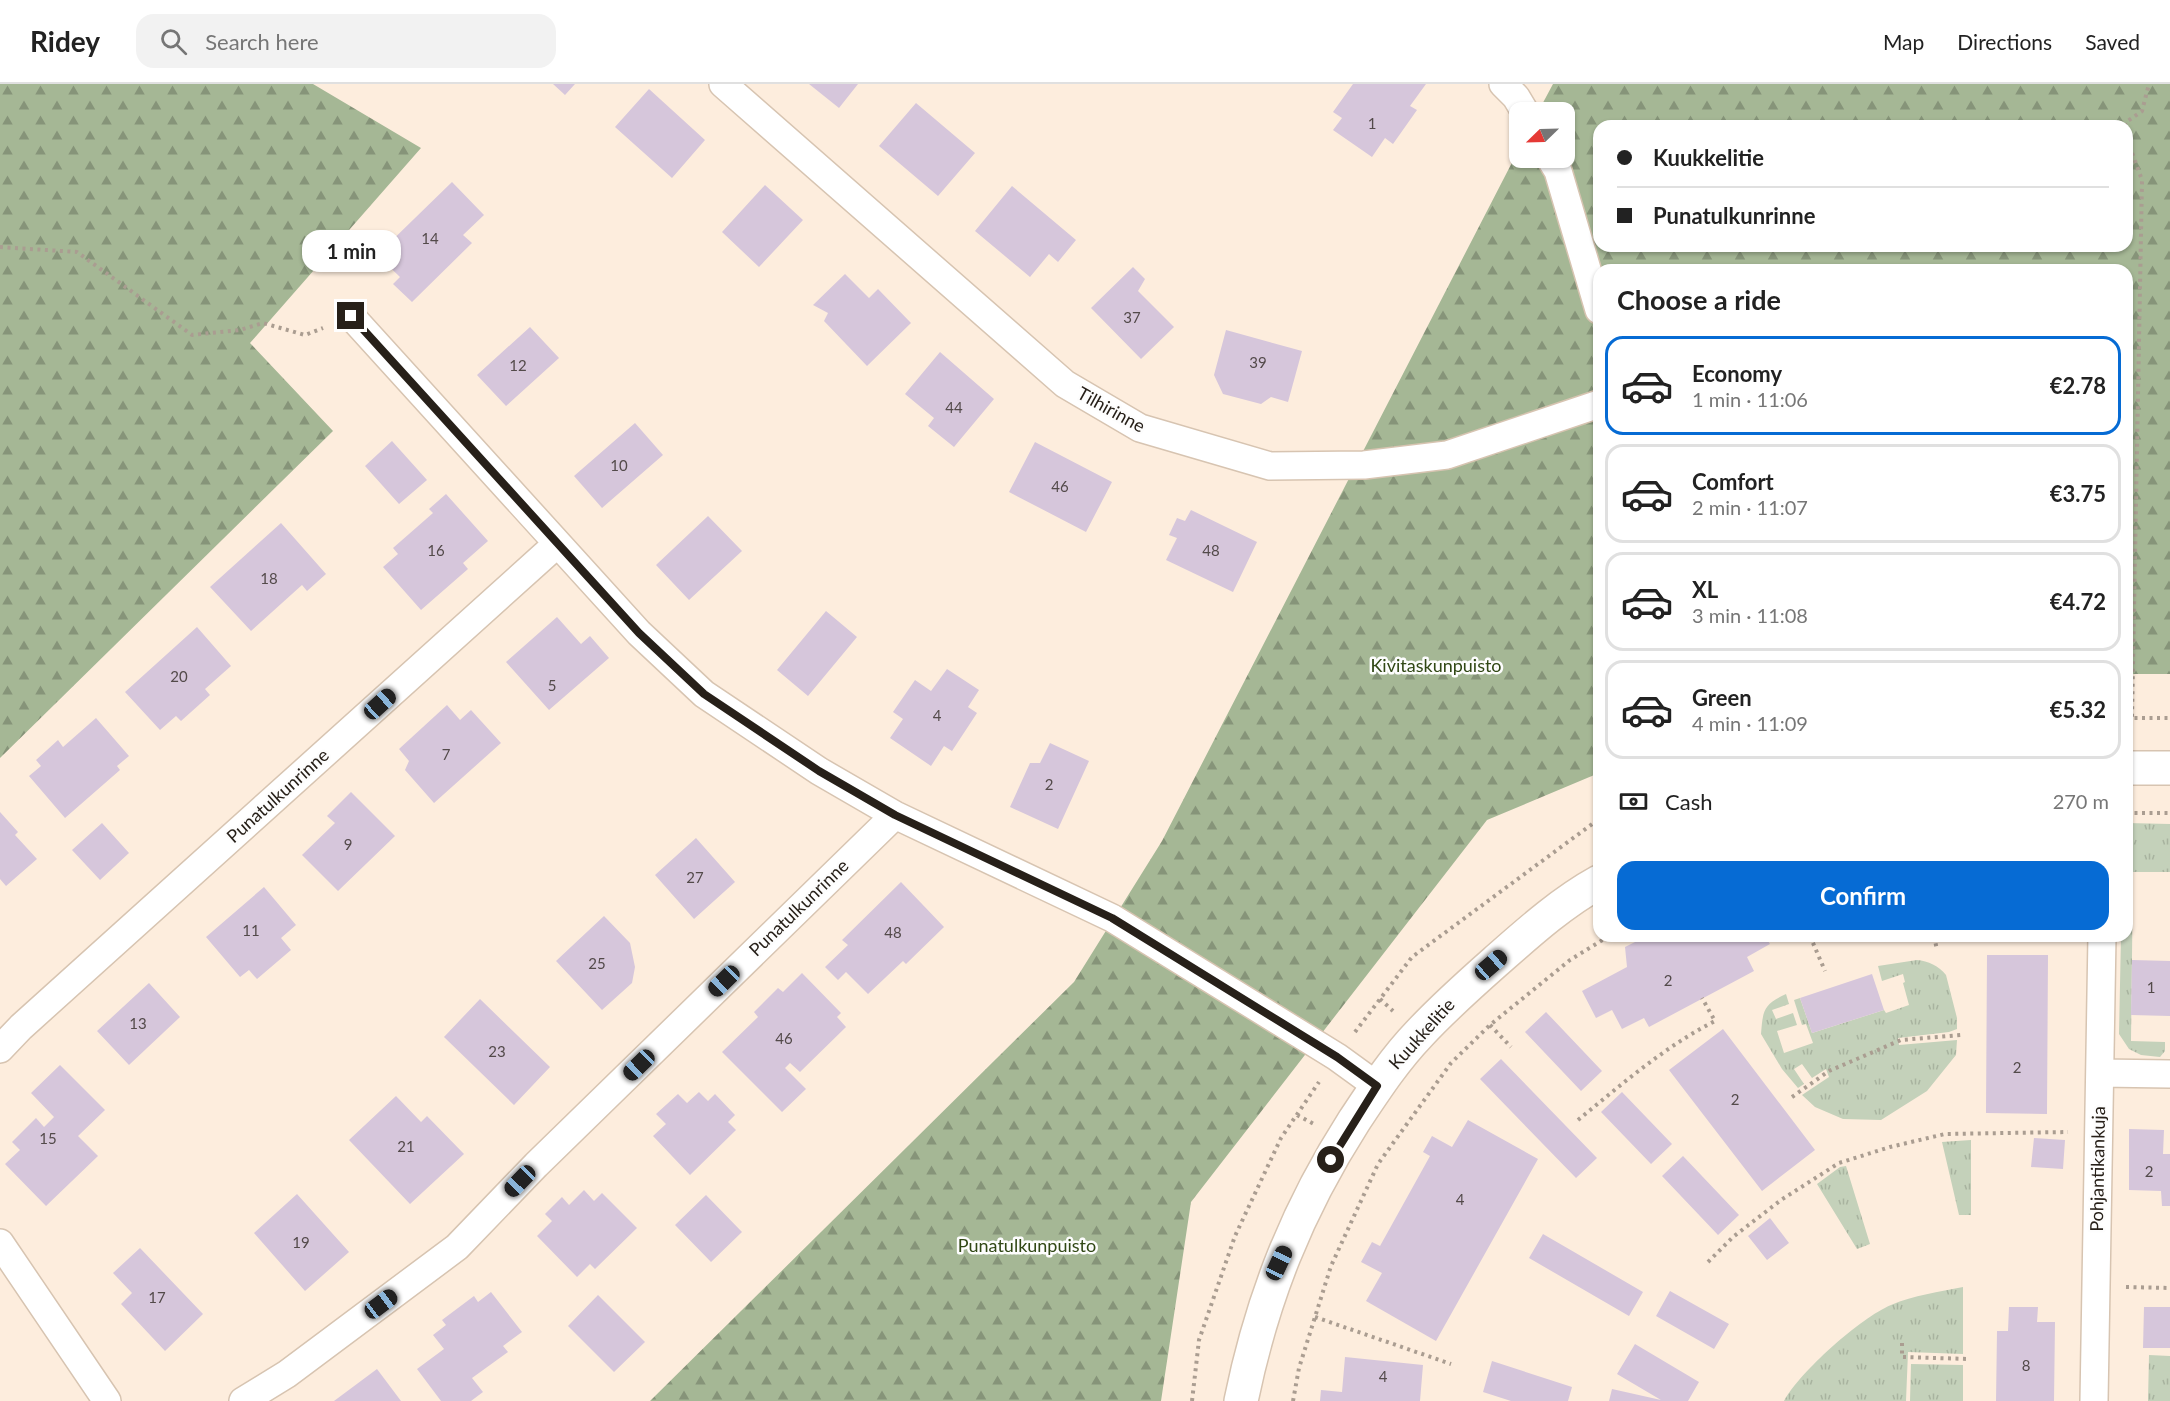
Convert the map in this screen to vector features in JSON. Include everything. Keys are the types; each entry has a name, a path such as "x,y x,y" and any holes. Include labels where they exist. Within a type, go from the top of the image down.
{"street":[{"name":"Tilhirinne","path":"723,84 1065,384 1140,428 1270,466 1364,465 1447,455 1593,406"},
{"path":"1503,84 1519,102"},
{"path":"1556,168 1593,290"},
{"path":"351,316 639,633 704,694 819,771 895,815 1112,918 1337,1057 1377,1086"},
{"name":"Punatulkunrinne","path":"0,1049 30,1019 557,544"},
{"path":"2133,768 2170,768"},
{"name":"Punatulkunrinne","path":"243,1401 287,1374 457,1247 536,1165 895,815"},
{"name":"Kuukkelitie","path":"1241,1401 1250,1358 1279,1263 1308,1200 1342,1139 1377,1086 1418,1035 1461,992 1521,939 1582,891 1593,885"},
{"name":"Pohjantikankuja","path":"2094,1401 2102,942"},
{"path":"2100,1073 2170,1074"},
{"path":"0,1243 107,1401"}],"path":[{"path":"2129,120 2142,111 2149,84"},
{"path":"2133,155 2142,180 2133,552"},
{"path":"0,247 77,252 192,335 240,330 263,323 305,335 351,316"},
{"path":"2133,718 2170,718"},
{"path":"2133,813 2170,813"},
{"path":"1293,1401 1299,1368 1331,1266 1378,1164 1451,1063 1490,1025 1570,960 1599,942"},
{"path":"1813,942 1825,971"},
{"path":"1935,942 1937,950"},
{"path":"1578,1120 1691,1033 1715,1021 1702,998"},
{"path":"1490,1025 1511,1047"},
{"path":"1792,1097 1829,1071 1901,1040 1961,1035"},
{"path":"1707,1262 1733,1237 1781,1200 1839,1163 1890,1147 1945,1134 2099,1132"},
{"path":"2128,1287 2170,1288"},
{"path":"1315,1317 1451,1364"},
{"path":"1902,1343 1902,1357 1970,1359"}],"green space":[{"path":"0,84 313,84 421,148 250,343 333,431 0,758"},
{"name":"Kivitaskunpuisto","path":"1553,84 2170,84 2170,674 2133,674 2133,264 1593,264 1593,776 1487,820 1191,1202 1161,1401 650,1401 1074,982 1162,841 1509,168 1575,168 1575,102 1543,102"},
{"path":"2133,823 2170,824 2170,872 2133,872"},
{"path":"2121,942 2132,942 2131,1041 2165,1042 2165,1051 2160,1057 2141,1055 2129,1049 2119,1034"},
{"path":"1917,960 1933,964 1946,975 1957,1018 1957,1029 1898,1038 1899,1045 1957,1040 1956,1055 1927,1091 1881,1120 1843,1119 1815,1107 1802,1095 1829,1077 1826,1069 1812,1078 1802,1064 1794,1069 1804,1084 1798,1088 1782,1069 1761,1034 1766,1009 1786,994 1789,1004 1772,1010 1776,1019 1793,1013 1797,1025 1777,1031 1784,1053 1813,1043 1806,1024 1802,1025 1794,1000 1800,998 1812,1033 1884,1010 1886,1013 1909,1005 1903,974 1882,981 1878,966"},
{"path":"1971,1140 1971,1215 1959,1215 1942,1142"},
{"path":"1846,1166 1870,1244 1857,1249 1817,1184 1840,1167"},
{"path":"1963,1287 1963,1354 1908,1352 1906,1401 1784,1401 1817,1361 1863,1321 1891,1305 1927,1294"},
{"path":"2149,1355 2170,1356 2170,1401 2148,1401"},
{"path":"1911,1364 1963,1365 1963,1401 1910,1401"}],"building":[{"path":"553,84 575,84 565,95"},
{"path":"809,84 858,84 839,108"},
{"path":"1353,84 1426,84 1410,106 1417,110 1393,144 1385,138 1372,157 1333,130 1342,118 1333,112"},
{"path":"649,89 705,140 672,178 615,127"},
{"path":"916,103 975,153 938,196 879,146"},
{"path":"452,182 484,215 463,235 472,243 412,302 393,284 400,277 377,255"},
{"path":"765,185 803,220 759,267 722,232"},
{"path":"1012,186 1076,240 1058,262 1049,254 1030,277 975,231"},
{"path":"1133,267 1145,279 1138,291 1174,327 1141,359 1091,308"},
{"path":"845,274 869,298 878,289 911,323 867,366 824,321 828,313 813,305"},
{"path":"530,327 559,358 506,406 477,375"},
{"path":"1226,330 1302,351 1288,402 1271,397 1261,404 1223,394 1214,375"},
{"path":"940,352 994,399 954,447 928,426 934,418 905,394"},
{"path":"635,423 663,455 602,508 574,476"},
{"path":"392,441 427,480 399,504 365,466"},
{"path":"1035,442 1112,482 1086,532 1009,492"},
{"path":"446,494 488,541 463,563 468,569 421,610 383,567 398,554 393,548 433,513 429,509"},
{"path":"1191,510 1257,542 1233,592 1166,560 1177,538 1169,535 1177,518 1185,521"},
{"path":"708,516 742,551 689,600 656,565"},
{"path":"281,523 326,574 307,591 302,585 251,631 210,587"},
{"path":"826,611 857,637 808,696 777,670"},
{"path":"557,617 581,644 590,636 609,658 549,710 506,662"},
{"path":"197,627 231,666 205,689 210,695 181,721 176,716 160,730 125,692"},
{"path":"947,669 979,690 968,707 977,713 952,751 944,746 931,766 890,738 903,719 893,712 915,680 931,691"},
{"path":"447,705 460,720 471,710 501,743 434,803 405,770 409,761 399,749"},
{"path":"96,718 129,756 117,766 120,770 65,818 29,776 41,766 36,760 58,740 63,747"},
{"path":"1050,743 1089,761 1058,829 1010,807 1030,763 1040,763"},
{"path":"351,792 395,836 338,891 302,855 335,823 327,816"},
{"path":"0,812 18,832 15,835 37,859 6,886 0,879"},
{"path":"102,823 129,853 100,880 72,850"},
{"path":"696,838 735,882 694,919 655,875"},
{"path":"901,882 944,927 906,964 903,961 868,994 846,972 838,980 825,967 848,945 842,940"},
{"path":"264,887 296,925 281,938 291,950 257,979 249,970 240,977 206,937"},
{"path":"604,916 630,943 635,967 632,983 602,1010 556,961"},
{"path":"1635,942 1769,942 1770,944 1747,957 1754,971 1649,1027 1644,1018 1622,1029 1612,1010 1596,1018 1582,991 1627,967 1625,947"},
{"path":"1987,955 2048,955 2047,1114 1986,1113"},
{"path":"2132,960 2170,961 2170,1016 2131,1015"},
{"path":"802,973 841,1013 837,1017 846,1027 800,1072 790,1063 785,1068 806,1089 782,1112 722,1052 758,1017 754,1012 778,988 783,992"},
{"path":"1872,974 1884,1010 1812,1033 1800,998"},
{"path":"149,983 180,1017 129,1065 97,1031"},
{"path":"480,999 550,1067 514,1105 444,1037"},
{"path":"1546,1012 1602,1071 1581,1091 1525,1032"},
{"path":"1723,1029 1815,1150 1762,1191 1669,1070"},
{"path":"1501,1059 1597,1158 1576,1178 1480,1079"},
{"path":"60,1065 105,1110 78,1136 98,1156 46,1206 5,1164 20,1150 12,1142 36,1118 44,1127 54,1117 31,1093"},
{"path":"699,1092 708,1101 715,1094 735,1115 728,1122 736,1130 690,1175 653,1136 666,1124 656,1114 678,1094 687,1103"},
{"path":"1622,1092 1672,1144 1651,1164 1601,1112"},
{"path":"396,1096 421,1122 427,1116 464,1154 410,1204 349,1140"},
{"path":"1468,1120 1538,1159 1436,1341 1366,1301 1382,1273 1361,1262 1372,1242 1380,1246 1430,1156 1423,1152 1432,1136 1452,1147"},
{"path":"2129,1129 2164,1130 2163,1154 2170,1154 2170,1206 2162,1206 2161,1191 2129,1190"},
{"path":"2034,1138 2065,1140 2063,1169 2031,1167"},
{"path":"1683,1156 1739,1215 1718,1235 1662,1176"},
{"path":"584,1190 594,1201 602,1193 637,1228 595,1269 590,1264 577,1277 537,1236 552,1221 545,1214 562,1197 569,1205"},
{"path":"297,1194 349,1252 305,1291 254,1233"},
{"path":"706,1195 742,1232 711,1262 675,1225"},
{"path":"1770,1218 1789,1243 1767,1260 1748,1236"},
{"path":"1543,1234 1643,1292 1629,1316 1529,1258"},
{"path":"140,1248 203,1314 165,1351 121,1304 132,1293 113,1273"},
{"path":"1670,1291 1729,1324 1714,1349 1656,1316"},
{"path":"491,1292 522,1332 503,1346 508,1352 472,1378 483,1392 471,1401 441,1401 417,1369 444,1349 433,1335 446,1325 442,1320 474,1296 478,1302"},
{"path":"598,1295 645,1342 614,1372 568,1326"},
{"path":"2009,1307 2038,1307 2037,1322 2055,1322 2054,1401 1996,1401 1997,1331 2008,1331"},
{"path":"2144,1307 2170,1307 2170,1348 2143,1348"},
{"path":"1635,1344 1699,1382 1688,1401 1609,1401 1612,1389 1661,1400 1617,1374"},
{"path":"1345,1357 1423,1365 1420,1401 1320,1401 1321,1390 1342,1392"},
{"path":"1492,1361 1572,1387 1568,1401 1511,1401 1483,1392"},
{"path":"377,1369 401,1401 334,1401"}],"route":[{"path":"351,316 639,633 704,694 819,771 895,815 1112,918 1337,1057 1377,1086 1331,1160"}],"park label":[{"name":"Punatulkunpuisto","path":"1027,1246"}]}
